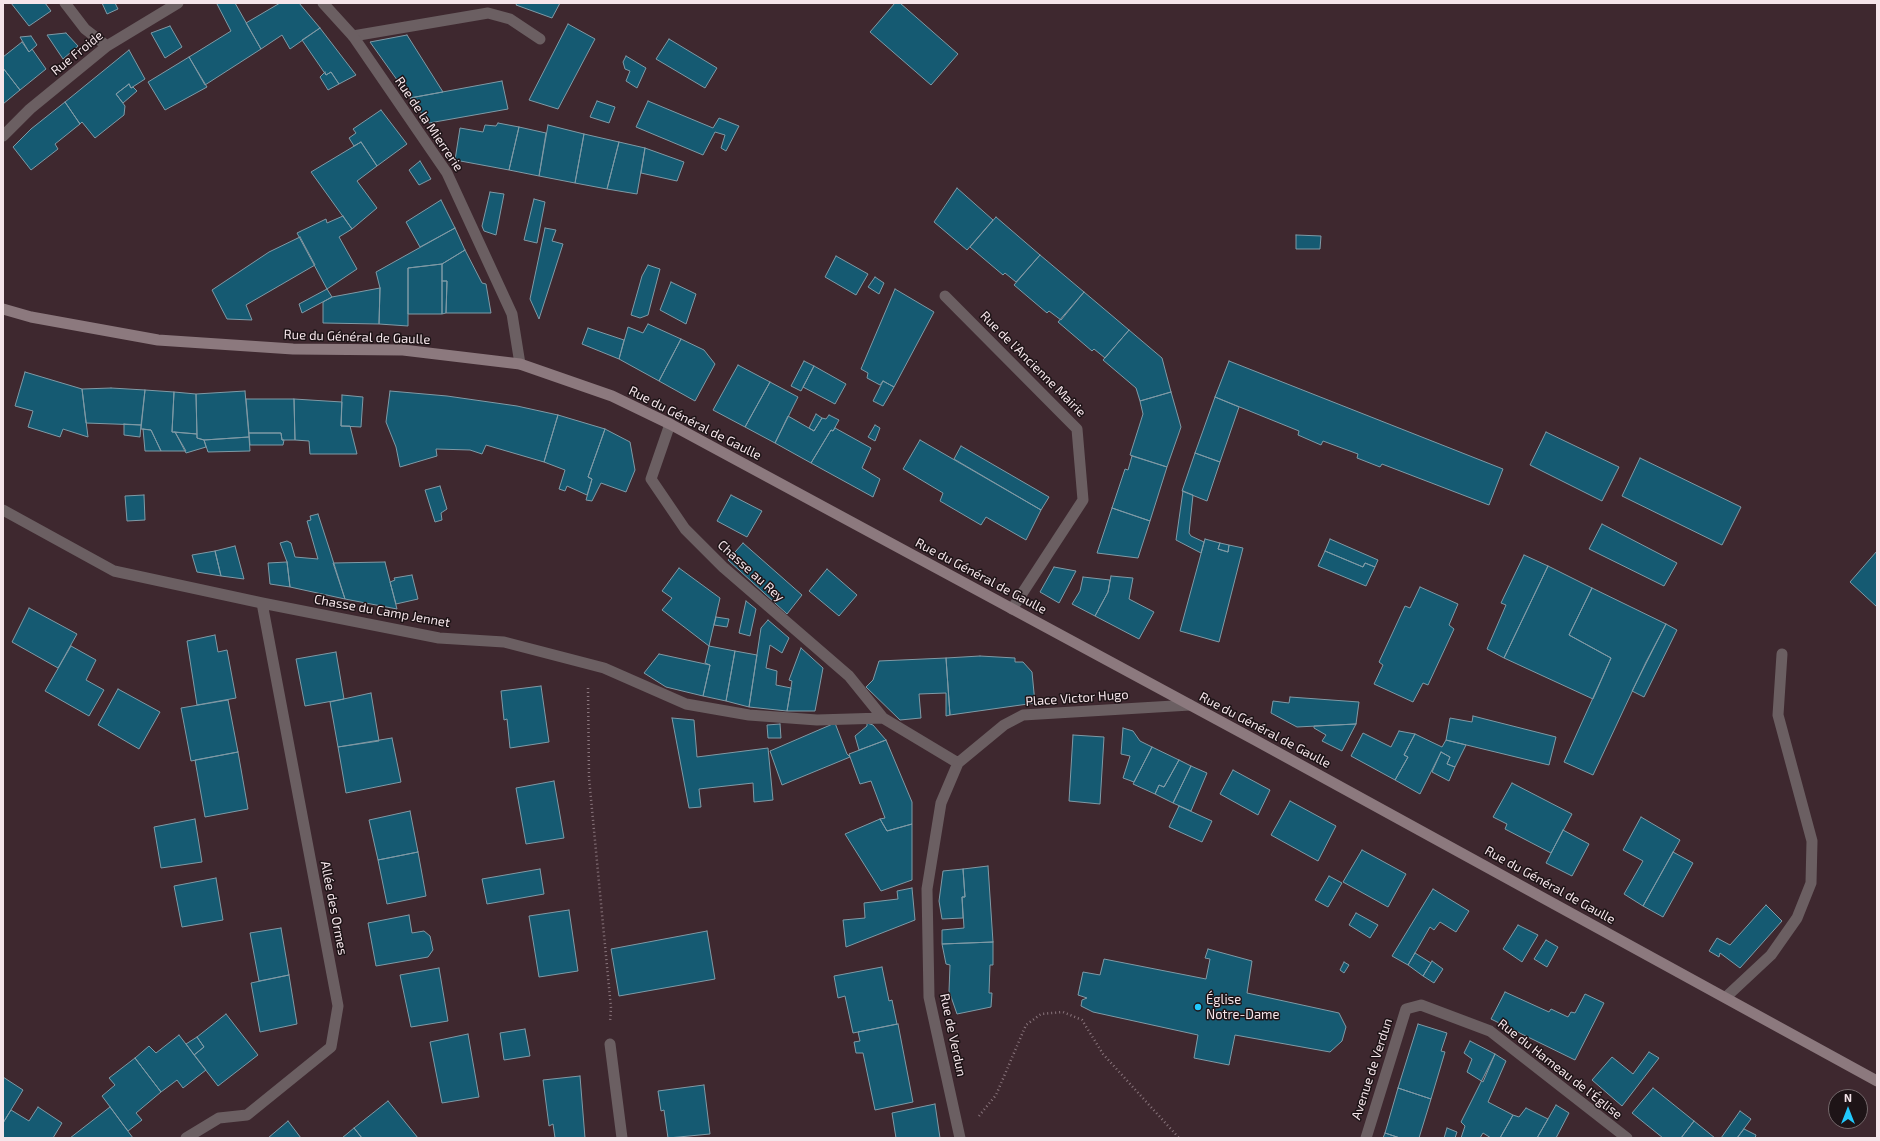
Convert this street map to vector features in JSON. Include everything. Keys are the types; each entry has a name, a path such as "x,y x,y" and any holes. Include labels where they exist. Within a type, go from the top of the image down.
{"main road":[{"name":"Rue du Général de Gaulle","path":"3,309 30,317 158,340 293,349 403,350 520,364 612,396 670,424 1190,705 1877,1080"}],"street":[{"path":"65,3 85,29 107,46"},
{"name":"Rue Froide","path":"3,136 30,109 107,46 178,3"},
{"name":"Rue de la Mierrerie","path":"323,3 353,36 447,173 512,314 520,364"},
{"path":"353,36 488,13 510,19 540,39"},
{"name":"Rue de l'Ancienne Mairie","path":"945,296 1077,429 1083,500 1012,609"},
{"name":"Chasse au Rey","path":"670,424 651,479 685,529 723,567 849,676 883,718"},
{"name":"Chasse du Camp Jennet","path":"3,510 114,571 262,603 439,638 504,642 604,668 686,704 749,714 817,720 883,718"},
{"name":"Allée des Ormes","path":"186,1138 219,1118 247,1115 331,1047 338,1006 262,603"},
{"path":"1726,997 1771,955 1797,918 1811,883 1812,841 1778,715 1782,654"},
{"name":"Place Victor Hugo","path":"926,889 941,803 958,763 1004,725 1023,714 1190,705"},
{"path":"883,718 958,763"},
{"name":"Rue de Verdun","path":"926,889 929,997 960,1134"},
{"name":"Rue du Hameau de l'Église","path":"1406,1009 1421,1005 1490,1030 1627,1138"},
{"name":"Avenue de Verdun","path":"1366,1138 1406,1009"},
{"path":"610,1044 622,1138"}],"path":[{"path":"588,664 589,778 611,1008 610,1044"},
{"path":"960,1134 976,1119 996,1095 1026,1025 1042,1014 1063,1012 1082,1020 1103,1054 1179,1138"}],"building":[{"path":"11,3 45,3 51,11 29,26"},
{"path":"102,3 115,3 118,9 107,14"},
{"path":"235,3 261,49 205,85 189,57 231,31 217,4"},
{"path":"280,3 299,3 320,28 290,49 282,35 261,49 246,23"},
{"path":"517,3 560,3 552,18 516,5"},
{"path":"895,3 900,3 958,54 931,85 870,32"},
{"path":"568,24 595,39 558,109 529,100"},
{"path":"170,26 182,47 165,58 151,33"},
{"path":"320,28 356,75 339,84 331,72 326,75 302,40"},
{"path":"66,33 78,46 63,59 47,35"},
{"path":"407,35 443,92 410,98 370,42"},
{"path":"31,36 37,45 29,52 20,37"},
{"path":"669,39 717,68 705,88 656,59"},
{"path":"22,42 29,52 32,49 46,69 20,90 3,68 3,57"},
{"path":"129,50 145,79 131,88 129,84 116,94 125,106 124,115 95,138 82,122 80,124 65,102"},
{"path":"626,56 646,68 637,88 626,81 630,71 625,69 623,62"},
{"path":"189,57 207,87 165,110 148,82"},
{"path":"3,68 20,90 3,104"},
{"path":"325,72 326,75 331,72 339,84 328,90 320,77"},
{"path":"502,81 508,109 429,123 410,98"},
{"path":"129,84 131,88 133,87 137,91 123,103 116,94"},
{"path":"597,101 615,107 609,123 590,117"},
{"path":"648,101 713,128 719,118 739,126 726,151 721,148 725,135 715,132 703,155 636,127"},
{"path":"65,102 80,124 55,144 58,149 31,170 13,147 31,129"},
{"path":"381,110 407,144 377,166 361,142 354,146 349,138 356,133 353,129"},
{"path":"498,123 519,127 509,170 455,160 460,128 483,132 485,125 496,126"},
{"path":"548,125 584,134 575,183 539,176"},
{"path":"519,127 546,133 539,176 509,170"},
{"path":"584,134 619,142 607,189 575,183"},
{"path":"361,142 377,166 357,181 377,208 352,229 311,172"},
{"path":"619,142 645,148 637,194 607,189"},
{"path":"645,148 684,162 677,181 641,173"},
{"path":"420,161 431,179 419,185 409,170"},
{"path":"957,188 993,220 967,250 934,222"},
{"path":"490,192 504,194 496,235 484,231 482,226"},
{"path":"534,199 545,202 537,243 524,240"},
{"path":"441,200 455,228 420,247 406,222"},
{"path":"343,216 352,229 339,237 357,269 327,289 297,233 326,219 327,223"},
{"path":"996,217 1040,255 1016,282 1005,273 1003,275 970,247"},
{"path":"455,228 465,250 442,264 408,268 408,326 379,324 380,288 376,272"},
{"path":"545,228 556,230 552,241 563,244 539,319 530,299"},
{"path":"1296,235 1321,236 1320,249 1296,249"},
{"path":"300,237 315,265 246,305 252,320 227,319 212,290 269,252"},
{"path":"465,250 482,283 486,284 491,313 446,313 447,281 442,281 442,264"},
{"path":"1040,255 1084,292 1061,320 1049,311 1047,313 1014,285"},
{"path":"836,256 868,274 856,295 825,277"},
{"path":"442,264 442,314 408,314 408,268"},
{"path":"648,265 660,269 648,315 640,318 631,315 642,276"},
{"path":"875,277 884,283 879,294 868,287"},
{"path":"442,281 447,281 446,313 442,314"},
{"path":"671,282 696,294 686,324 660,310"},
{"path":"380,288 379,324 323,323 323,302 332,297"},
{"path":"327,289 332,297 302,313 299,304"},
{"path":"895,289 934,312 894,387 883,381 880,385 867,378 868,373 861,369"},
{"path":"1084,292 1129,330 1105,358 1094,349 1092,351 1058,322"},
{"path":"648,324 681,339 659,381 619,359 628,327 643,333"},
{"path":"588,328 624,340 619,359 582,344"},
{"path":"1129,330 1162,358 1171,392 1140,401 1136,388 1103,360"},
{"path":"681,339 704,350 715,364 695,401 659,381"},
{"path":"804,361 814,366 801,391 791,386"},
{"path":"1229,361 1503,469 1489,505 1382,464 1380,467 1357,458 1358,454 1323,441 1321,445 1298,435 1299,431 1215,397"},
{"path":"738,365 770,382 745,427 713,410"},
{"path":"814,366 846,384 835,404 803,387"},
{"path":"25,372 82,389 88,437 63,429 60,437 28,427 33,411 15,406"},
{"path":"883,381 894,387 883,406 873,401"},
{"path":"770,382 798,397 775,443 745,427"},
{"path":"111,388 145,390 141,425 86,423 82,389"},
{"path":"145,390 174,392 172,432 175,432 186,451 161,451 151,430 141,429"},
{"path":"245,391 249,437 204,440 197,438 196,394"},
{"path":"390,391 447,396 517,406 558,415 544,462 486,445 482,454 470,450 436,449 437,456 400,467 396,447 386,422"},
{"path":"174,392 196,394 197,434 172,432"},
{"path":"1171,392 1181,427 1167,467 1130,455 1143,414 1140,401"},
{"path":"342,395 363,397 361,427 341,426"},
{"path":"1215,397 1239,407 1220,462 1195,453"},
{"path":"246,399 294,399 295,440 282,440 281,433 249,433"},
{"path":"294,399 342,402 341,426 350,426 357,454 310,454 309,441 295,440"},
{"path":"816,414 822,418 814,431 809,428"},
{"path":"558,415 605,429 588,477 592,479 587,495 567,486 565,491 559,489 565,470 544,462"},
{"path":"829,415 839,420 833,431 831,430 811,463 775,443 788,416 814,431 822,418 826,419"},
{"path":"124,424 141,425 140,437 124,435"},
{"path":"875,425 880,428 875,441 868,437"},
{"path":"835,428 871,448 862,468 880,479 873,497 811,463 831,430 833,431"},
{"path":"143,429 151,430 161,451 145,451"},
{"path":"605,429 630,442 635,470 626,492 601,483 592,501 586,500 592,479 588,477"},
{"path":"175,432 197,434 197,438 204,440 206,447 186,453"},
{"path":"1546,432 1619,467 1602,501 1530,465"},
{"path":"249,433 281,433 282,440 284,440 283,445 250,445"},
{"path":"249,437 250,451 208,452 204,440"},
{"path":"920,440 1041,510 1026,540 986,517 981,525 940,501 943,493 903,469"},
{"path":"961,446 1049,497 1041,510 954,459"},
{"path":"1195,453 1220,462 1207,501 1182,491"},
{"path":"1132,456 1167,467 1150,521 1112,508 1125,469 1128,470"},
{"path":"1640,458 1741,507 1722,545 1622,496"},
{"path":"440,486 447,509 441,513 442,520 435,522 425,490"},
{"path":"1183,491 1193,495 1189,533 1191,536 1204,542 1201,553 1176,540"},
{"path":"144,495 145,520 127,521 125,496"},
{"path":"731,495 762,511 747,537 717,521"},
{"path":"1112,508 1150,521 1138,558 1097,553"},
{"path":"318,514 345,599 290,587 287,562 280,543 287,541 291,543 295,557 318,559 307,521 311,520 310,516"},
{"path":"1602,524 1677,563 1664,586 1589,549"},
{"path":"1205,539 1220,543 1218,549 1228,552 1229,545 1243,548 1219,642 1180,631"},
{"path":"1330,539 1378,560 1375,567 1365,563 1363,567 1325,551"},
{"path":"743,543 802,595 787,614 728,560"},
{"path":"1220,543 1229,545 1228,552 1218,549"},
{"path":"235,546 244,579 221,576 215,551"},
{"path":"215,551 221,576 197,572 192,555"},
{"path":"1325,551 1363,567 1365,563 1375,567 1366,586 1318,566"},
{"path":"1877,551 1877,607 1850,582"},
{"path":"1524,555 1548,566 1504,658 1487,649 1506,605 1501,603"},
{"path":"287,562 290,587 270,584 268,563"},
{"path":"385,562 397,609 345,599 333,563"},
{"path":"1548,566 1592,588 1569,635 1611,658 1593,699 1504,658"},
{"path":"1054,567 1076,571 1059,603 1040,592"},
{"path":"679,568 720,598 709,646 662,610 672,598 662,591"},
{"path":"827,569 857,595 839,616 809,591"},
{"path":"412,575 418,599 396,604 390,582 395,580 394,578"},
{"path":"1111,576 1133,578 1129,599 1154,612 1139,639 1095,616 1108,592"},
{"path":"1083,577 1110,580 1108,592 1095,616 1072,604 1080,591"},
{"path":"1420,587 1458,604 1449,625 1454,629 1428,685 1423,683 1413,702 1374,684 1383,665 1379,662 1405,606 1410,608"},
{"path":"1592,588 1666,624 1646,662 1593,775 1564,762 1611,658 1569,635"},
{"path":"746,601 756,609 750,636 739,633"},
{"path":"29,608 77,634 58,668 12,642"},
{"path":"716,617 729,619 727,627 714,625"},
{"path":"768,620 789,638 782,653 770,645 766,668 777,671 776,685 791,688 787,711 749,707 761,628"},
{"path":"1666,624 1677,630 1644,697 1632,691"},
{"path":"215,635 218,652 227,650 236,698 197,705 187,641"},
{"path":"71,646 96,660 86,680 104,690 89,716 45,691"},
{"path":"709,646 735,651 726,701 703,696 710,665 705,663"},
{"path":"801,648 823,668 815,711 787,711 792,681 789,680"},
{"path":"735,651 757,655 749,707 726,701"},
{"path":"336,652 344,699 305,706 296,659"},
{"path":"659,654 710,665 703,696 666,687 644,673"},
{"path":"980,656 1015,658 1015,662 1023,662 1032,672 1035,703 950,715 946,658"},
{"path":"946,658 950,715 946,716 946,693 919,694 921,718 900,720 866,687 873,680 879,661"},
{"path":"541,686 549,742 510,748 507,719 504,720 501,691"},
{"path":"118,689 160,712 139,749 98,725"},
{"path":"371,693 379,741 338,747 330,702"},
{"path":"1290,697 1359,702 1356,724 1297,727 1271,713 1273,701 1289,703"},
{"path":"228,700 238,752 191,761 181,708"},
{"path":"1473,716 1556,737 1549,765 1446,740 1450,718 1472,722"},
{"path":"672,718 694,720 697,757 768,748 773,800 754,802 753,783 699,789 701,807 689,808"},
{"path":"835,723 847,754 850,757 782,785 770,751"},
{"path":"867,723 873,725 886,740 859,750 855,736 867,726"},
{"path":"780,724 781,738 768,738 767,725"},
{"path":"1356,724 1342,751 1322,741 1326,735 1314,728 1314,726"},
{"path":"1123,728 1133,731 1140,741 1152,747 1134,782 1123,778 1130,756 1121,754"},
{"path":"1399,731 1415,734 1404,755 1408,757 1395,780 1351,756 1363,733 1391,747"},
{"path":"1415,734 1442,747 1446,740 1466,745 1455,767 1447,764 1450,757 1441,752 1420,794 1395,780 1408,757 1404,755"},
{"path":"1073,735 1104,737 1100,804 1069,801"},
{"path":"392,738 401,782 346,793 338,747"},
{"path":"886,740 912,802 912,824 887,831 880,819 885,818 871,781 860,784 849,754"},
{"path":"1152,747 1179,760 1164,787 1159,785 1155,794 1133,784"},
{"path":"238,752 248,809 205,817 195,760"},
{"path":"1441,752 1450,757 1447,764 1455,767 1449,781 1432,772"},
{"path":"1179,760 1191,766 1173,803 1155,794 1159,785 1164,787"},
{"path":"1191,766 1207,773 1191,811 1173,803"},
{"path":"1233,770 1270,790 1258,815 1220,794"},
{"path":"554,781 564,838 526,844 516,788"},
{"path":"1512,783 1572,814 1551,853 1505,829 1507,824 1493,817"},
{"path":"1290,801 1336,826 1318,861 1271,835"},
{"path":"1179,806 1212,821 1202,842 1169,827"},
{"path":"410,811 418,852 378,860 369,820"},
{"path":"1641,817 1680,840 1643,906 1624,894 1643,861 1623,850"},
{"path":"195,819 202,862 161,868 154,827"},
{"path":"880,819 887,831 912,824 912,880 881,891 845,834"},
{"path":"1563,830 1589,844 1572,876 1546,863"},
{"path":"1362,850 1406,874 1388,907 1343,882"},
{"path":"418,852 426,896 387,904 378,860"},
{"path":"1673,852 1693,863 1663,917 1643,906"},
{"path":"988,866 993,942 942,944 942,930 964,928 962,897 965,897 963,869"},
{"path":"540,869 544,894 487,904 482,879"},
{"path":"963,869 965,897 962,897 963,918 942,919 939,901 943,871"},
{"path":"1329,876 1342,883 1328,907 1315,900"},
{"path":"216,878 223,920 182,927 174,886"},
{"path":"912,888 915,920 846,947 843,920 865,918 864,903 898,899 897,891"},
{"path":"1433,889 1469,911 1456,932 1440,922 1434,930 1430,927 1408,965 1392,956"},
{"path":"1766,905 1782,921 1740,968 1720,953 1719,957 1709,951 1717,938 1730,945"},
{"path":"569,910 578,971 539,977 529,916"},
{"path":"1356,913 1378,925 1370,938 1349,925"},
{"path":"409,915 412,933 424,931 430,936 433,950 428,957 376,966 368,923"},
{"path":"1518,925 1538,935 1522,962 1503,949"},
{"path":"281,928 289,975 259,981 250,933"},
{"path":"707,931 715,979 619,996 611,949"},
{"path":"1546,940 1558,947 1547,967 1534,959"},
{"path":"993,942 993,965 990,965 989,993 992,993 991,1007 957,1014 949,991 950,965 946,964 942,944"},
{"name":"Église Notre-Dame","path":"1208,949 1252,961 1247,993 1339,1013 1346,1027 1342,1041 1330,1052 1235,1035 1229,1065 1194,1058 1198,1035 1093,1012 1081,1006 1082,1000 1087,998 1078,995 1083,972 1100,975 1104,959 1206,979 1210,959 1205,958"},
{"path":"1415,953 1431,963 1423,976 1408,965"},
{"path":"1432,961 1443,969 1434,983 1423,976"},
{"path":"1344,962 1349,965 1344,973 1340,970"},
{"path":"882,967 889,1001 892,1000 897,1024 853,1033 845,996 838,998 834,976"},
{"path":"439,968 448,1021 411,1027 400,975"},
{"path":"289,975 297,1024 260,1032 251,983"},
{"path":"1505,992 1549,1012 1551,1009 1568,1017 1571,1012 1575,1013 1585,994 1604,1003 1575,1060 1491,1019"},
{"path":"226,1014 258,1055 218,1086 194,1055 204,1047 197,1037"},
{"path":"898,1024 913,1102 875,1110 863,1053 856,1053 854,1042 860,1041 858,1032"},
{"path":"1418,1024 1447,1033 1441,1051 1445,1052 1431,1099 1398,1088"},
{"path":"525,1029 530,1056 504,1060 500,1033"},
{"path":"468,1034 479,1097 442,1103 430,1042"},
{"path":"179,1035 206,1070 183,1088 177,1080 161,1092 135,1058 149,1046 156,1053"},
{"path":"197,1037 204,1047 194,1055 186,1044"},
{"path":"1470,1041 1495,1054 1483,1082 1467,1072 1472,1059 1464,1053"},
{"path":"1649,1052 1659,1058 1622,1106 1592,1080 1612,1057 1633,1074"},
{"path":"1495,1054 1506,1061 1488,1102 1513,1115 1500,1138 1491,1138 1483,1133 1480,1138 1461,1138 1465,1126 1461,1122"},
{"path":"135,1058 161,1092 136,1113 142,1120 128,1131 102,1096 115,1085 109,1078"},
{"path":"580,1076 585,1138 555,1138 553,1124 549,1126 543,1080"},
{"path":"3,1077 23,1090 3,1123"},
{"path":"704,1085 710,1134 668,1138 664,1110 661,1111 658,1091"},
{"path":"1398,1088 1431,1099 1419,1138 1400,1138 1385,1133"},
{"path":"1653,1088 1694,1121 1681,1138 1663,1138 1632,1113"},
{"path":"388,1101 418,1138 362,1138 354,1128"},
{"path":"935,1104 940,1138 896,1138 892,1113"},
{"path":"1556,1105 1569,1113 1556,1138 1537,1138"},
{"path":"38,1107 62,1123 53,1138 3,1138 3,1123 11,1110 29,1121"},
{"path":"110,1107 133,1138 70,1138"},
{"path":"1526,1108 1548,1119 1537,1138 1500,1138 1513,1115 1519,1117"},
{"path":"1740,1111 1751,1119 1737,1138 1721,1138"},
{"path":"288,1121 301,1138 268,1138"},
{"path":"1694,1121 1715,1138 1681,1138"},
{"path":"354,1128 362,1138 342,1138"},
{"path":"1447,1128 1457,1132 1455,1138 1444,1138"},
{"path":"1744,1129 1756,1135 1755,1138 1737,1138"},
{"path":"1385,1133 1400,1138 1383,1138"}],"place":[{"name":"Église Notre-Dame","path":"1198,1007"}]}
